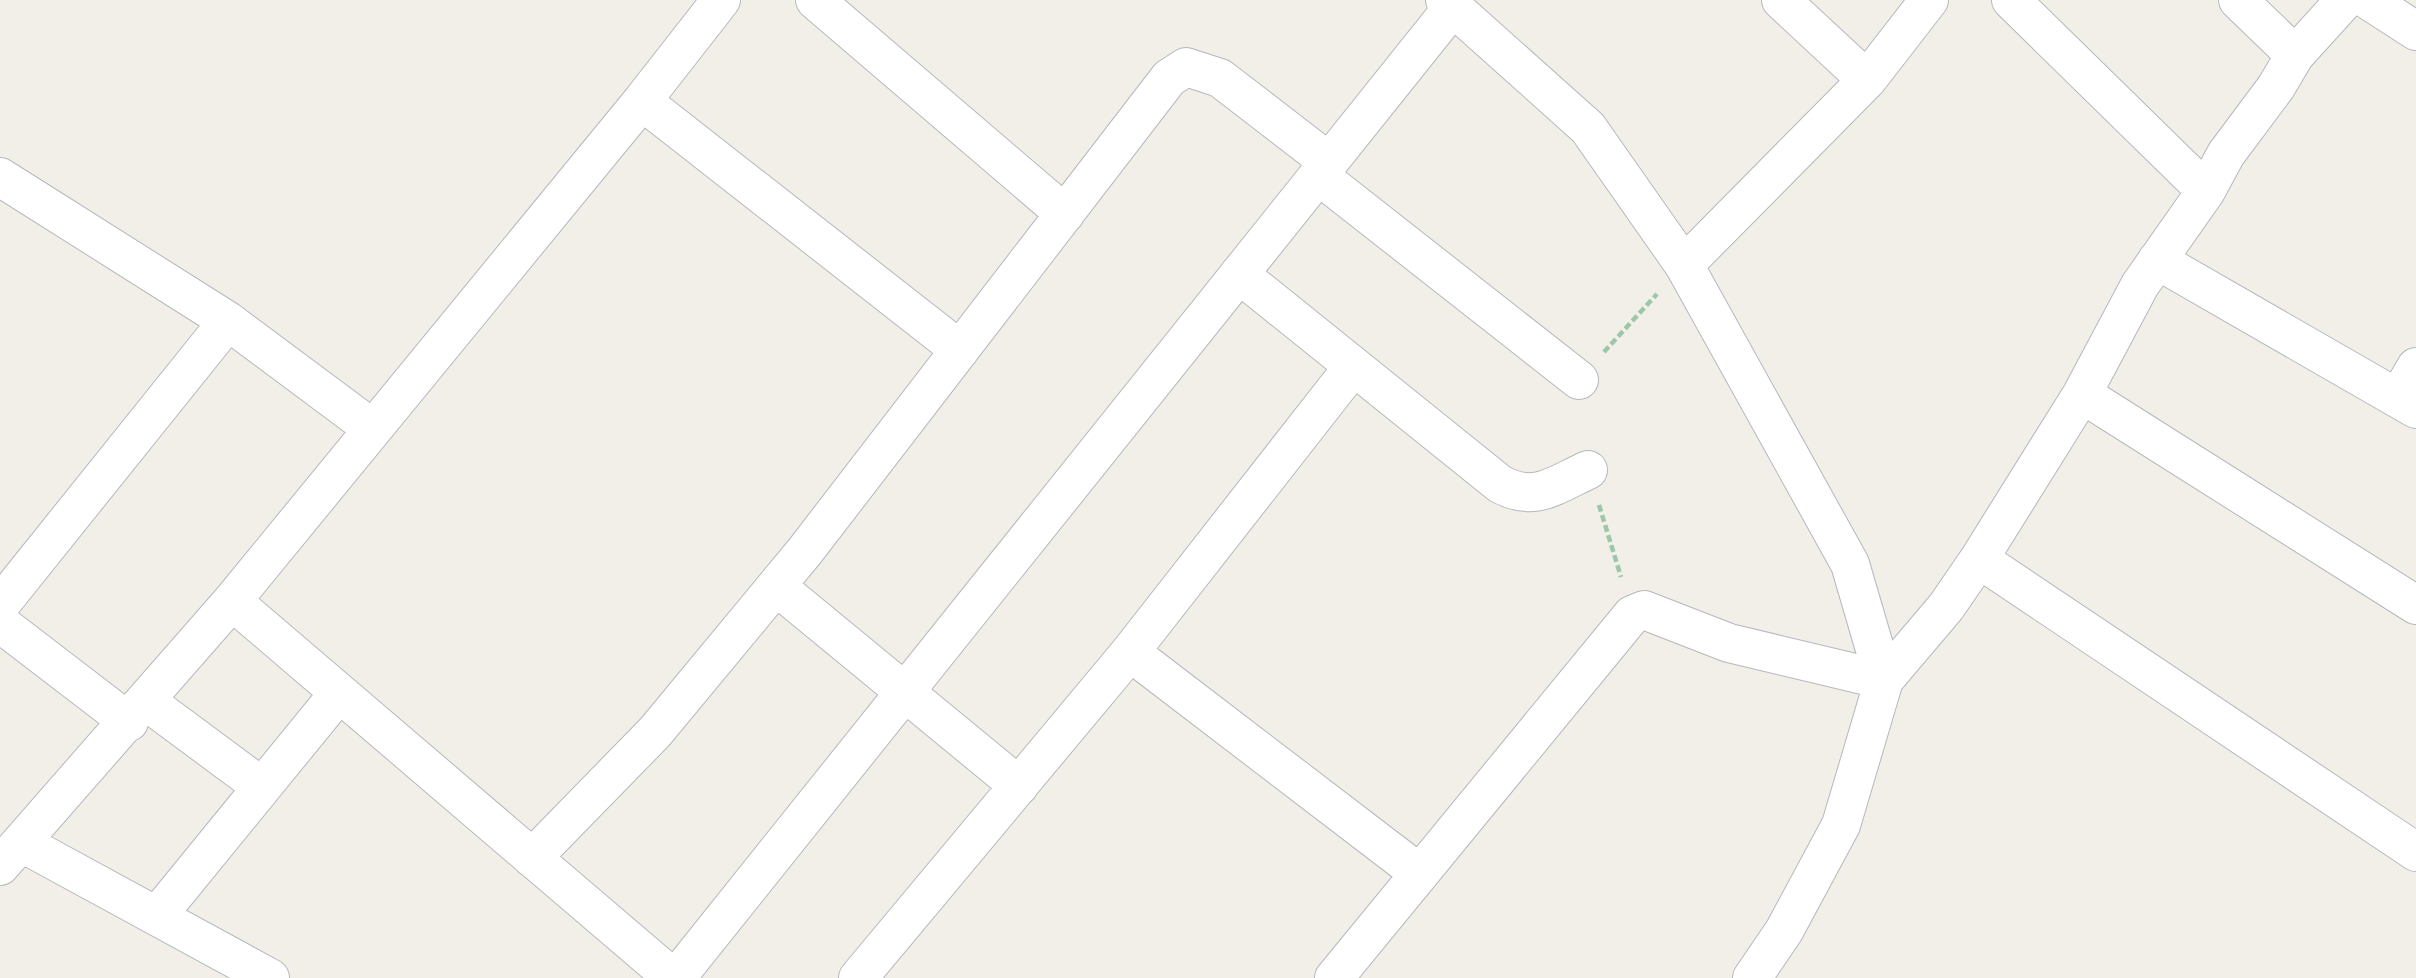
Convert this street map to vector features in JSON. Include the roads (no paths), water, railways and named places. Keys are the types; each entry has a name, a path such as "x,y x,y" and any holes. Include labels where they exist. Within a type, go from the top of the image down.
{"street":[{"path":"270,978 157,916 11,854 232,601 642,101 721,0"},
{"path":"816,0 1065,214"},
{"path":"1781,0 1867,80"},
{"path":"1684,265 1867,80 1929,0"},
{"path":"2011,0 2206,191"},
{"path":"2238,0 2295,55"},
{"path":"1752,978 1784,931 1841,825 1884,680 1946,607 1979,559 2082,394 2101,355 2157,260 2206,191 2226,154 2276,87 2295,55 2345,0"},
{"path":"2368,0 2416,31"},
{"path":"232,601 674,978 1324,168 1449,3 1588,128 1684,265 1850,564 1884,680"},
{"path":"532,858 655,732 776,586 1169,78 1186,67 1220,78 1579,380"},
{"path":"642,101 960,350"},
{"path":"0,177 228,321 373,429"},
{"path":"2157,260 2410,392"},
{"path":"1239,274 1500,484 1526,495 1588,470"},
{"path":"0,605 228,321"},
{"path":"858,978 1130,652 1353,367"},
{"path":"2082,394 2416,605"},
{"path":"1979,559 2416,852"},
{"path":"776,586 1019,786"},
{"path":"1334,978 1632,615 1644,610 1729,643 1884,680"},
{"path":"0,623 137,712 262,787"},
{"path":"1130,652 1419,873"},
{"path":"157,916 339,693"}]}
